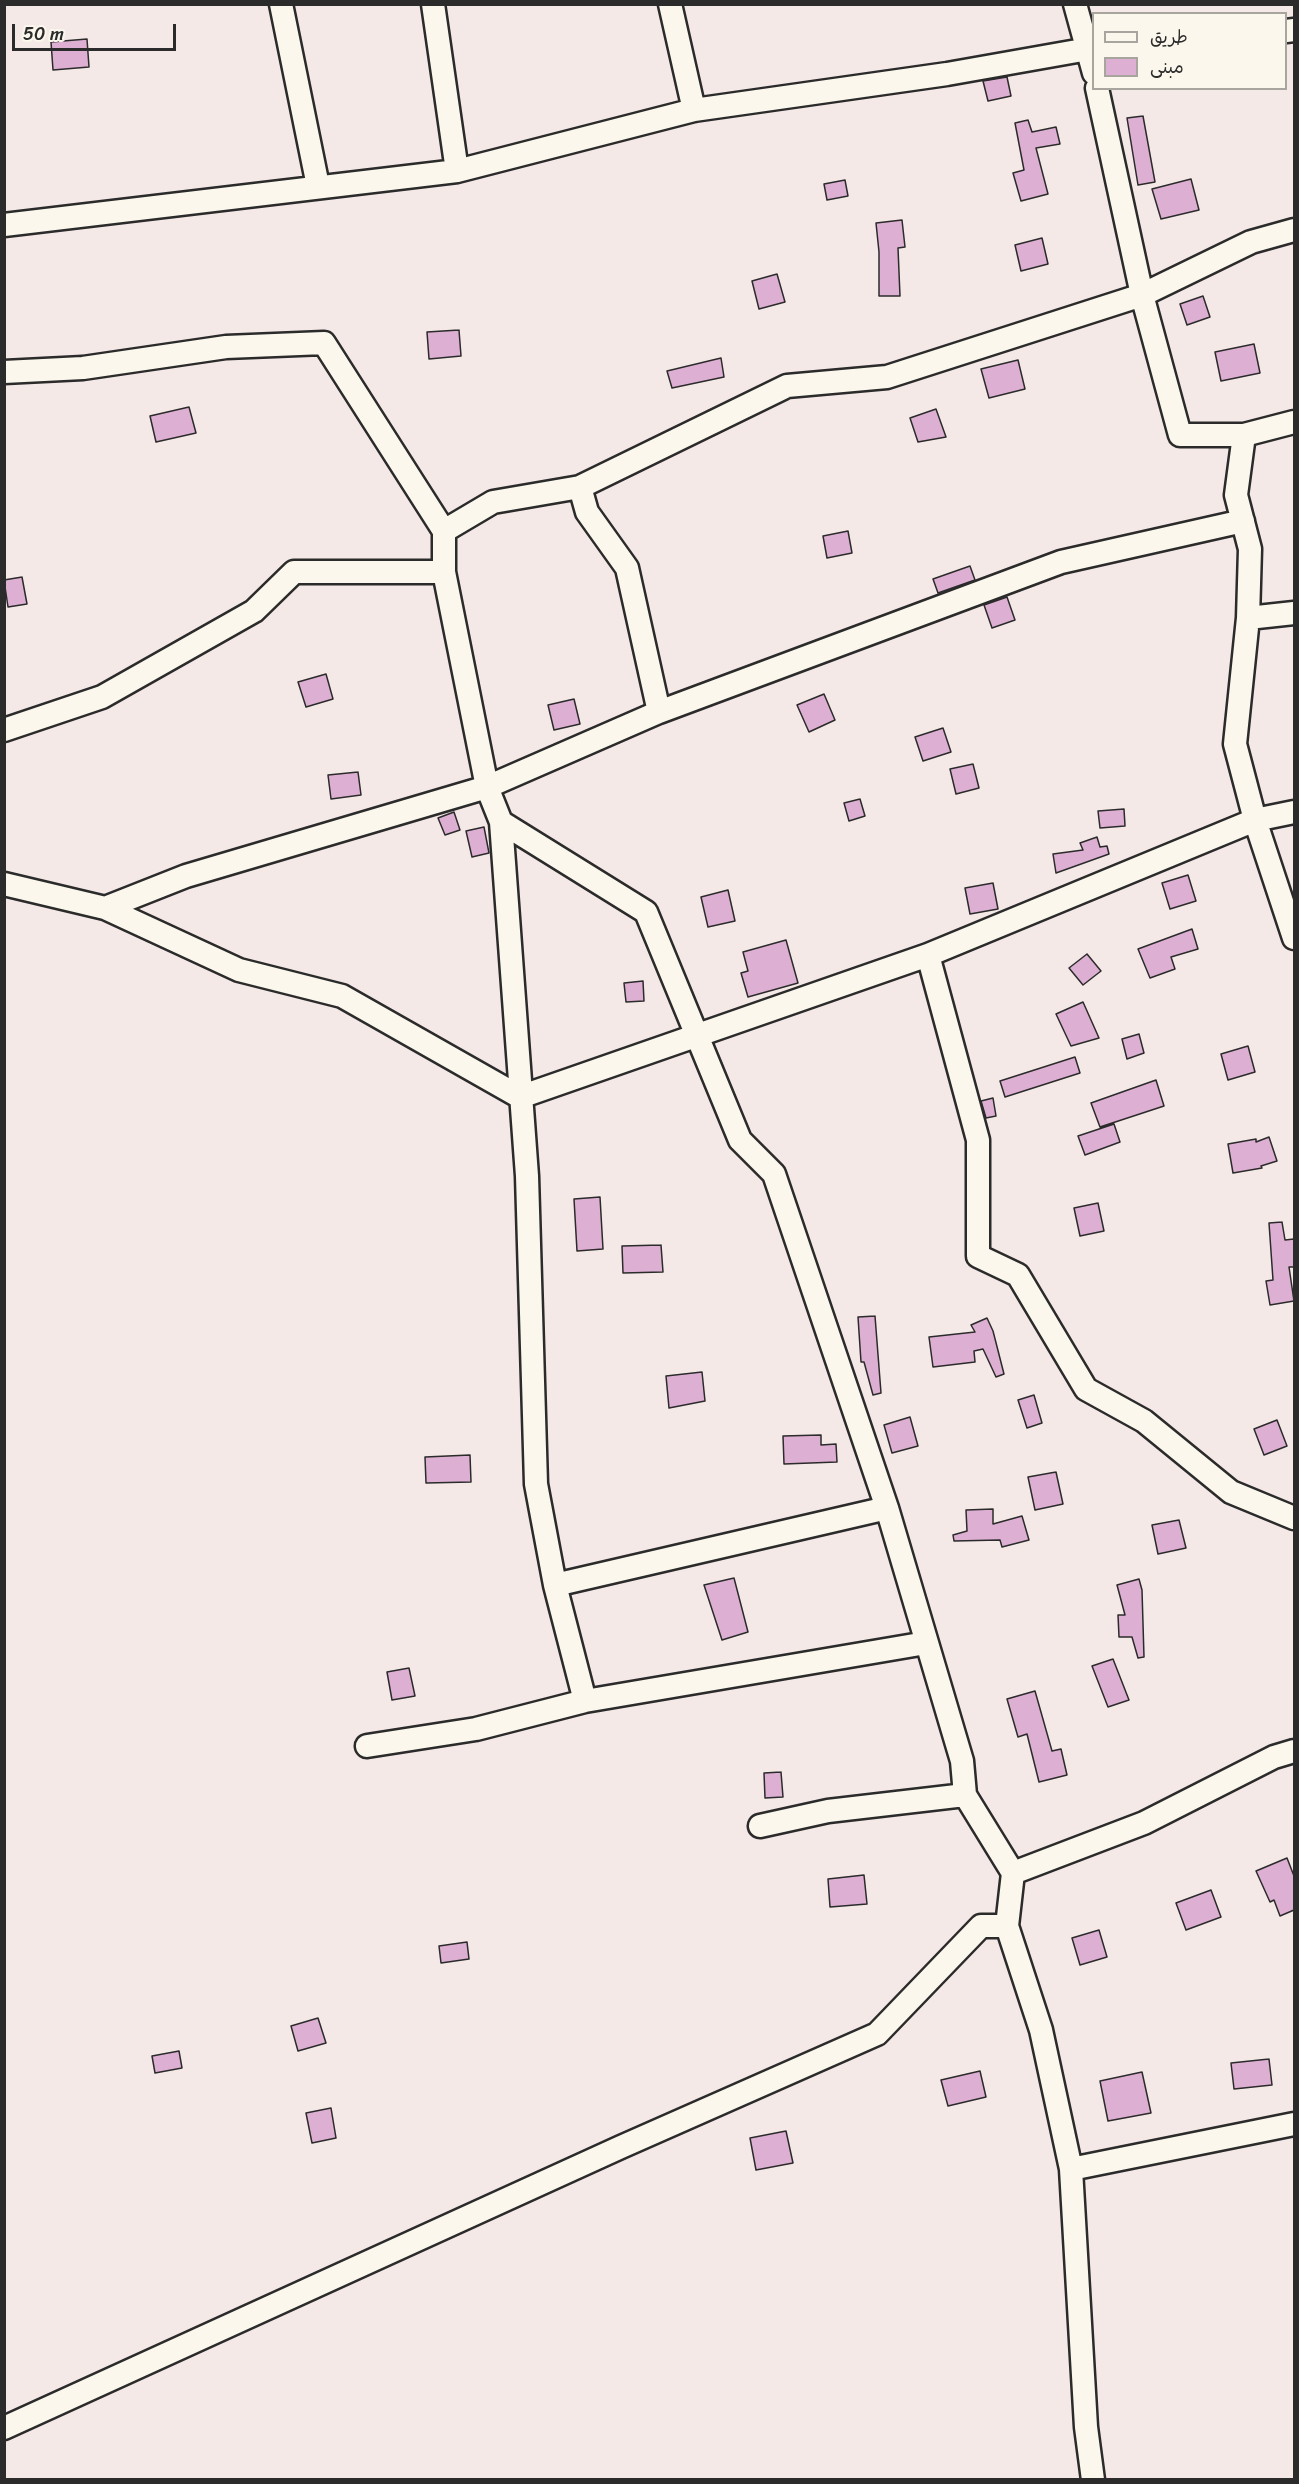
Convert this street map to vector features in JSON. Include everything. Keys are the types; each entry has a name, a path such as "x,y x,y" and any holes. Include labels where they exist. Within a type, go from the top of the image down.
{"street":[{"path":"281,4 318,186"},
{"path":"433,4 457,171"},
{"path":"670,4 694,110"},
{"path":"4,225 457,171 694,110 946,74 1091,48 1075,4"},
{"path":"1097,90 1142,295 1180,435 1244,435 1294,422"},
{"path":"444,531 493,502 580,487 787,386 886,377 1142,295 1251,242 1294,230"},
{"path":"4,372 83,368 226,347 324,343 444,531 444,572 487,787 501,822 527,1176 536,1484 555,1585 585,1701"},
{"path":"1244,435 1236,495 1250,549 1248,618 1235,744 1255,820 1294,938"},
{"path":"580,487 587,512 627,568 658,712"},
{"path":"105,908 186,876 487,787 658,712 1061,562 1243,521"},
{"path":"4,730 102,697 254,611 294,572 444,572"},
{"path":"1248,618 1294,613"},
{"path":"4,884 105,908 239,970 342,996 520,1097 928,955 1255,820 1294,812"},
{"path":"501,822 646,912 740,1140 774,1174 886,1508 962,1761 966,1795 1012,1873 1007,1926 1041,2030 1071,2169 1086,2427 1093,2480"},
{"path":"928,955 978,1140 978,1256 1018,1275 1086,1389 1144,1420 1231,1492 1294,1518"},
{"path":"555,1585 886,1508"},
{"path":"367,1746 476,1729 585,1701 926,1643"},
{"path":"1012,1873 1144,1823 1274,1757 1294,1751"},
{"path":"760,1826 828,1811 966,1795"},
{"path":"4,2427 610,2152 877,2034 981,1926 1007,1926"},
{"path":"1071,2169 1294,2124"}],"building":[{"path":"87,39 89,67 53,70 51,42"},
{"path":"1007,77 1011,96 988,101 983,81"},
{"path":"1143,116 1155,182 1138,185 1127,118"},
{"path":"1028,120 1032,132 1056,127 1060,144 1036,148 1048,194 1021,201 1013,173 1024,170 1015,123"},
{"path":"1191,179 1199,210 1161,219 1152,189"},
{"path":"845,180 848,196 827,200 824,184"},
{"path":"902,220 905,247 898,248 900,296 879,296 879,252 876,223"},
{"path":"1042,238 1048,264 1021,271 1015,245"},
{"path":"777,274 785,302 759,309 752,281"},
{"path":"1203,296 1210,317 1187,325 1180,304"},
{"path":"459,330 461,356 429,359 427,332"},
{"path":"1254,344 1260,373 1221,381 1215,352"},
{"path":"721,358 724,377 672,388 667,371"},
{"path":"1018,360 1025,389 989,398 981,369"},
{"path":"189,407 196,433 156,442 150,416"},
{"path":"936,409 946,437 918,442 910,418"},
{"path":"848,531 852,553 827,558 823,536"},
{"path":"970,566 975,580 938,593 933,579"},
{"path":"22,577 27,604 8,607 4,580"},
{"path":"1007,597 1015,620 992,628 984,605"},
{"path":"326,674 333,699 306,707 298,682"},
{"path":"824,694 835,720 809,732 797,705"},
{"path":"574,699 580,724 554,730 548,705"},
{"path":"943,728 951,752 923,761 915,737"},
{"path":"973,764 979,788 956,794 950,769"},
{"path":"358,772 361,795 331,799 328,775"},
{"path":"860,799 865,816 849,821 844,803"},
{"path":"1124,809 1125,826 1100,828 1098,811"},
{"path":"454,812 460,830 445,835 438,818"},
{"path":"484,827 489,853 472,857 466,831"},
{"path":"1097,837 1100,847 1107,846 1109,854 1056,873 1053,854 1083,850 1080,843"},
{"path":"1188,875 1196,901 1170,909 1162,883"},
{"path":"993,883 998,909 970,914 965,888"},
{"path":"728,890 735,921 708,927 701,897"},
{"path":"1192,929 1198,949 1171,957 1175,969 1150,978 1138,949"},
{"path":"786,940 798,983 748,997 741,973 748,971 743,952"},
{"path":"1087,954 1101,971 1083,985 1069,968"},
{"path":"643,981 644,1001 626,1002 624,983"},
{"path":"1083,1002 1099,1038 1071,1046 1056,1014"},
{"path":"1139,1034 1144,1053 1127,1059 1122,1039"},
{"path":"1248,1046 1255,1072 1228,1080 1221,1054"},
{"path":"1075,1057 1080,1073 1005,1097 1000,1081"},
{"path":"1156,1080 1164,1106 1100,1127 1091,1103"},
{"path":"993,1098 996,1116 986,1118 981,1101"},
{"path":"1114,1124 1120,1142 1085,1155 1078,1136"},
{"path":"1269,1137 1277,1161 1261,1166 1262,1168 1233,1173 1228,1144 1256,1139 1256,1142"},
{"path":"600,1197 603,1249 577,1251 574,1199"},
{"path":"1098,1203 1104,1231 1080,1236 1074,1208"},
{"path":"1282,1222 1285,1240 1294,1239 1294,1267 1289,1267 1294,1301 1270,1305 1266,1281 1273,1280 1269,1223"},
{"path":"661,1245 663,1272 623,1273 622,1246"},
{"path":"875,1316 881,1393 873,1395 864,1362 861,1362 858,1317"},
{"path":"987,1318 993,1331 1004,1374 996,1377 983,1349 974,1351 975,1362 933,1367 929,1337 975,1332 971,1325"},
{"path":"702,1372 705,1401 669,1408 666,1376"},
{"path":"1034,1395 1042,1423 1027,1428 1018,1400"},
{"path":"910,1417 918,1446 892,1453 884,1425"},
{"path":"1277,1420 1287,1446 1264,1455 1254,1429"},
{"path":"821,1435 821,1445 836,1444 837,1462 784,1464 783,1436"},
{"path":"470,1455 471,1482 426,1483 425,1457"},
{"path":"1056,1472 1063,1504 1035,1510 1028,1477"},
{"path":"993,1509 993,1524 1022,1516 1029,1540 1002,1547 1000,1540 954,1541 953,1535 967,1531 966,1510"},
{"path":"1179,1520 1186,1548 1158,1554 1152,1525"},
{"path":"734,1578 748,1632 722,1640 704,1585"},
{"path":"1139,1579 1142,1590 1144,1657 1138,1658 1132,1637 1119,1637 1118,1615 1125,1615 1117,1585"},
{"path":"1113,1659 1129,1700 1108,1707 1092,1666"},
{"path":"409,1668 415,1696 392,1700 387,1672"},
{"path":"1035,1691 1052,1751 1061,1749 1067,1775 1039,1782 1027,1734 1018,1737 1007,1699"},
{"path":"781,1772 783,1797 765,1798 764,1773"},
{"path":"1287,1858 1294,1876 1294,1910 1280,1916 1274,1900 1270,1902 1256,1871"},
{"path":"864,1875 867,1904 830,1907 828,1879"},
{"path":"1211,1890 1221,1917 1186,1930 1176,1903"},
{"path":"1099,1930 1107,1957 1080,1965 1072,1938"},
{"path":"467,1942 469,1959 441,1963 439,1946"},
{"path":"318,2018 326,2043 298,2051 291,2026"},
{"path":"179,2051 182,2068 155,2073 152,2056"},
{"path":"1269,2059 1272,2085 1234,2089 1231,2063"},
{"path":"980,2071 986,2097 948,2106 941,2080"},
{"path":"1142,2072 1151,2113 1108,2121 1100,2081"},
{"path":"331,2108 336,2138 312,2143 306,2113"},
{"path":"786,2131 793,2163 756,2170 750,2138"}]}
